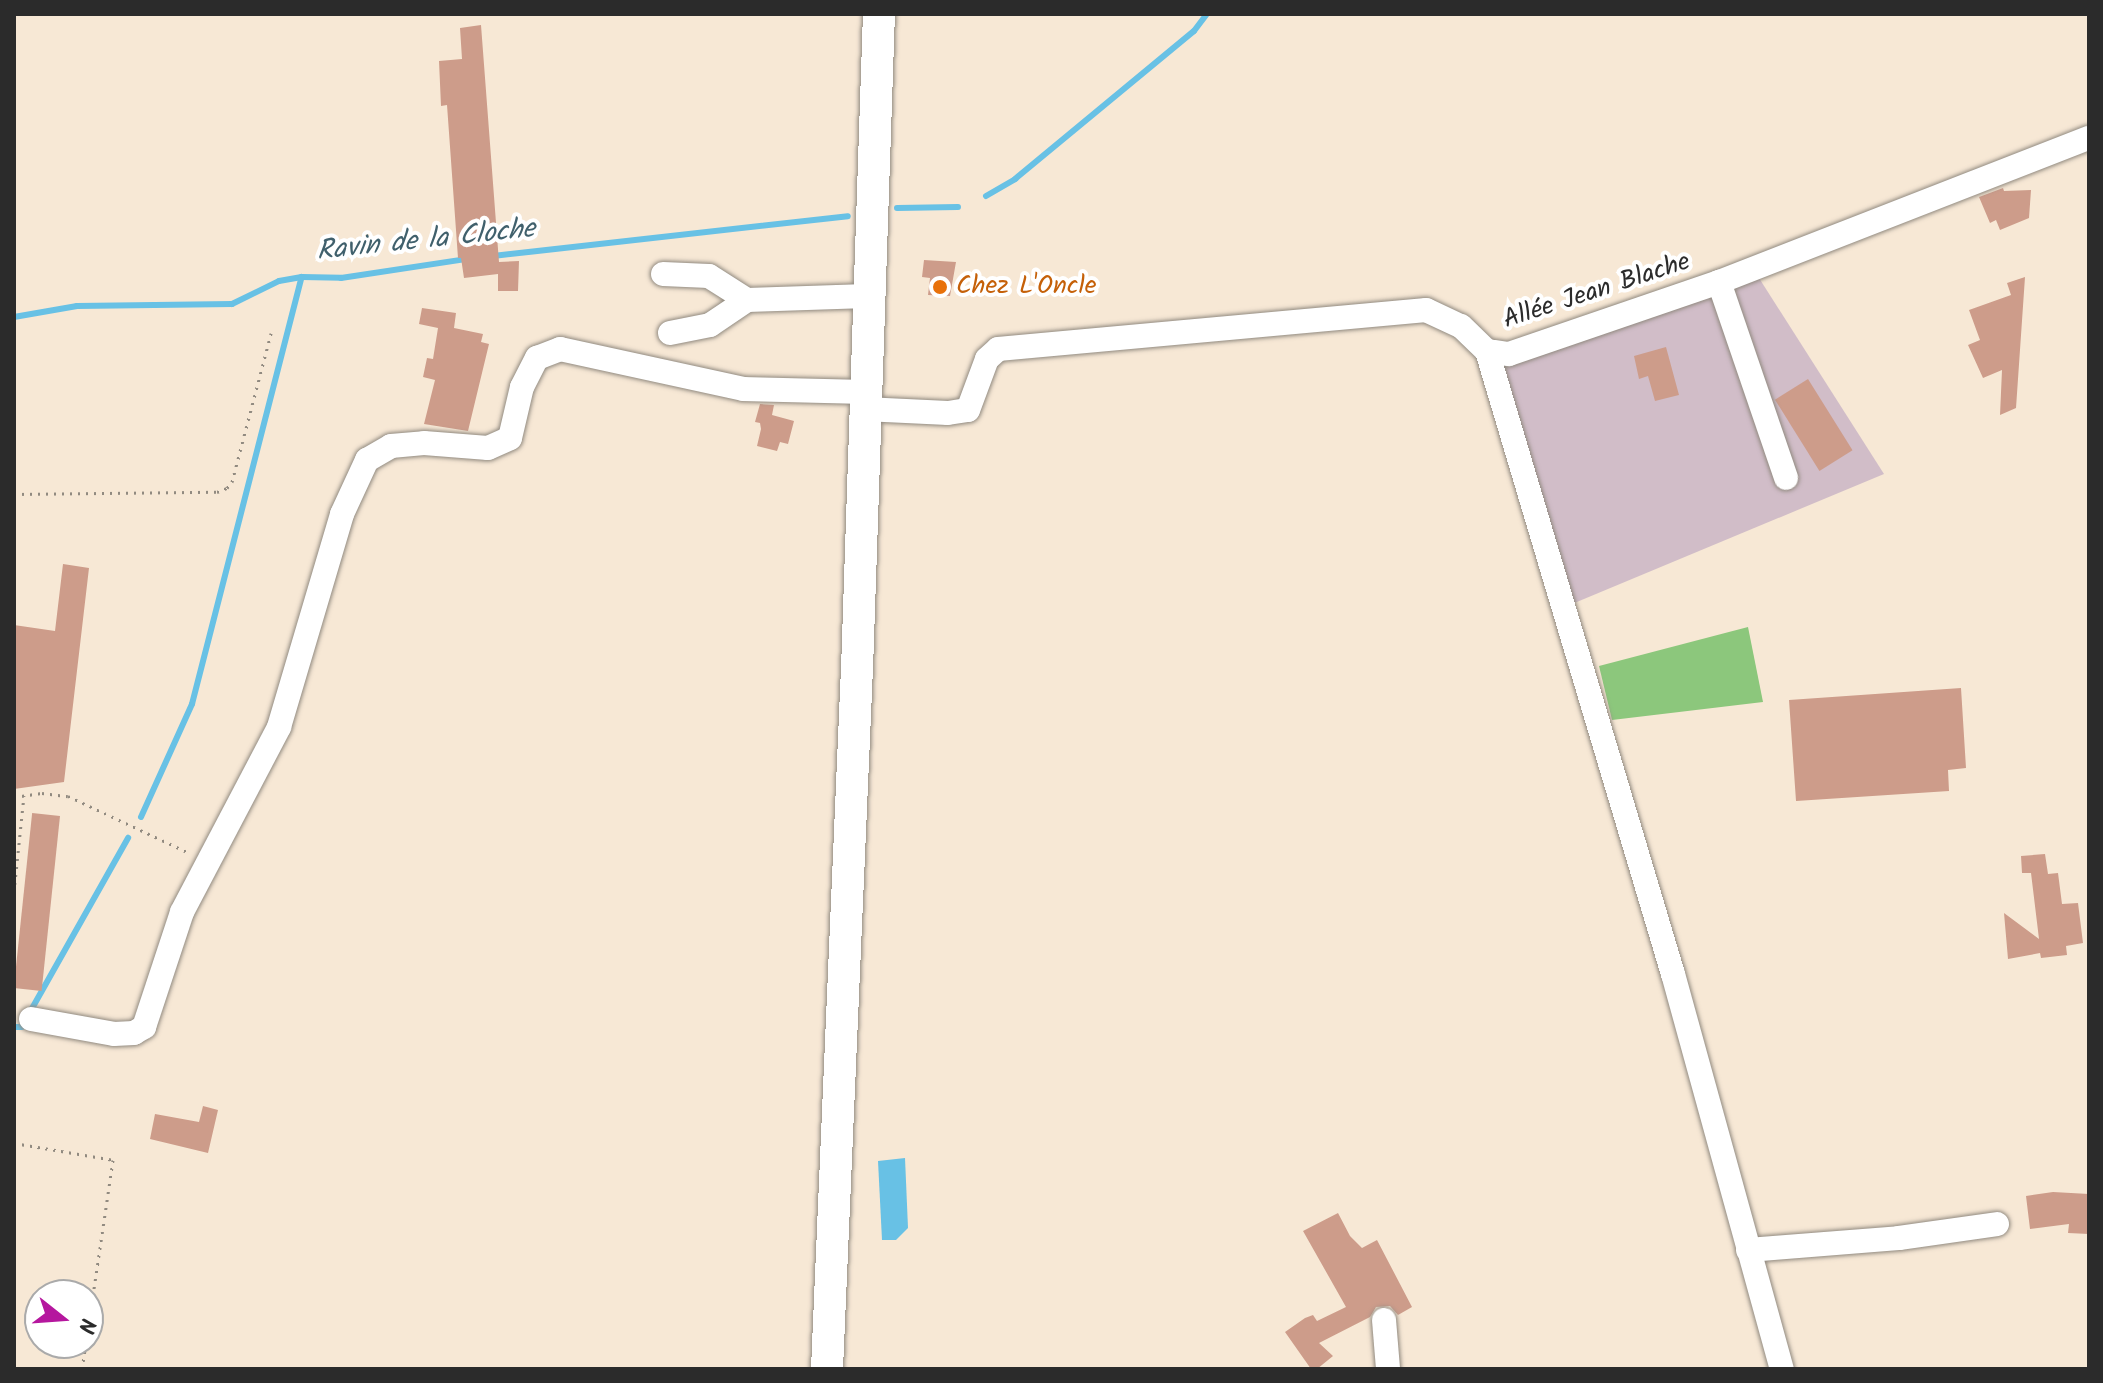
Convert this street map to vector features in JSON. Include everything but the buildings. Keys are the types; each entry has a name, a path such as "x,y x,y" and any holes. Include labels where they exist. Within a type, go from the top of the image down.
{"main road":[{"path":"827,1369 856,685 879,14"}],"street":[{"name":"Allée Jean Blache","path":"864,400 948,413 968,410 987,359 998,349 1426,310 1461,326 1487,351 1509,354 1719,282 2089,138"},
{"path":"663,274 709,276 747,300"},
{"path":"1719,282 1786,478"},
{"path":"670,333 710,325 747,300 867,296"},
{"path":"31,1019 93,1032 127,1034 139,1031 146,1022 171,940 279,727 342,514 367,460 391,446 424,443 488,448 510,438 522,387 537,358 560,349 744,389 864,400"},
{"path":"1487,351 1673,974 1782,1369"},
{"path":"1748,1250 1899,1238 1997,1224"},
{"path":"1384,1320 1388,1369"}],"path":[{"path":"14,494 217,492 227,488 232,482 271,333"},
{"path":"14,892 24,796"},
{"path":"14,797 68,796 209,863"},
{"path":"14,1143 113,1160 96,1279"}],"shaded area":[{"path":"1759,278 1884,474 1572,604 1500,366"}],"green space":[{"path":"1748,627 1763,702 1612,720 1599,666"}],"water":[{"path":"905,1158 908,1228 896,1240 882,1240 878,1161"}],"waterway":[{"name":"Ravin de la Cloche","path":"986,196 1015,179 1194,31 1207,14"},
{"name":"Ravin de la Cloche","path":"897,208 958,207"},
{"name":"Ravin de la Cloche","path":"493,256 848,216"},
{"name":"Ravin de la Cloche","path":"14,317 77,306 232,304 279,281 302,277 341,278 466,259"},
{"path":"141,817 192,704 302,277"},
{"path":"30,1012 128,838"},
{"path":"14,1027 22,1027"}],"place":[{"name":"Chez L'Oncle","path":"940,287"}]}
